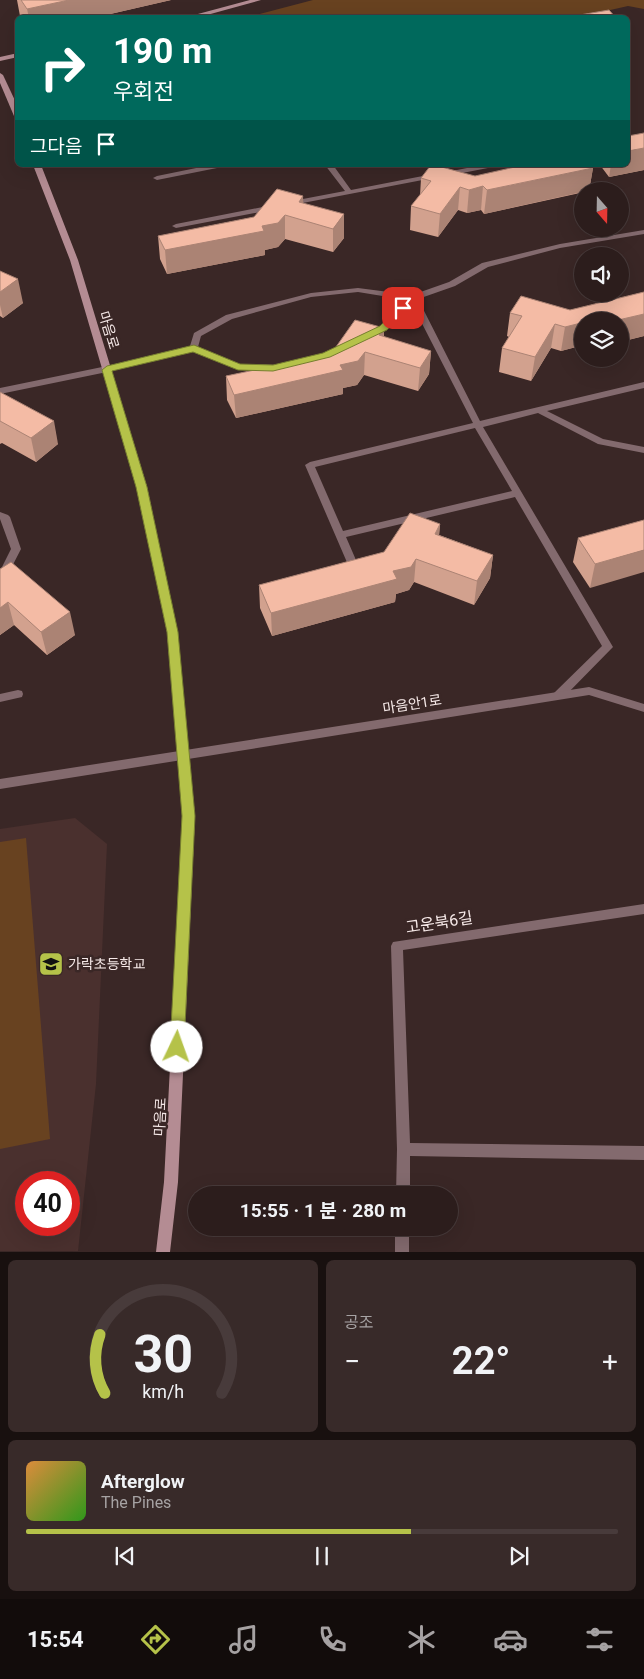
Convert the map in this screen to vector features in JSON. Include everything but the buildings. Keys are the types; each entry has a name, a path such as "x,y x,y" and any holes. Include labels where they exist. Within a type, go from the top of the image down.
{"street":[{"path":"198,15 258,0"},
{"path":"0,59 15,56"},
{"path":"0,75 15,109"},
{"name":"마음로","path":"38,167 74,260 142,487 172,632 188,816 171,1182 163,1252"},
{"path":"157,178 212,167"},
{"path":"331,167 349,192"},
{"path":"176,226 482,167"},
{"path":"359,340 384,328 413,298 452,284 485,265 560,246 644,232"},
{"path":"194,348 197,335 229,317 311,296 358,290 413,298"},
{"path":"413,298 478,426 608,647 558,696"},
{"path":"0,391 107,370 194,348 238,367 273,368 291,364"},
{"path":"354,567 310,465 644,385"},
{"path":"540,411 602,442 644,450"},
{"path":"341,535 517,493"},
{"path":"0,515 5,517 16,549 0,581"},
{"name":"마음안1로","path":"0,784 589,692 644,708"},
{"path":"0,698 18,694"},
{"name":"고운북6길","path":"403,1186 404,1148 398,946 644,909"},
{"path":"404,1148 644,1153"},
{"path":"402,1236 402,1252"}],"shaded area":[{"path":"313,0 644,0 644,9 628,6 588,15 256,15"},
{"name":"가락초등학교","path":"75,818 107,844 96,1084 80,1232 80,1171 15,1171 15,1236 80,1236 78,1251 0,1251 0,829"},
{"path":"26,838 50,1139 0,1149 0,842"}],"place":[{"name":"가락초등학교","path":"51,964"}],"route":[{"path":"177,1047 188,816 172,632 142,487 107,370 194,348 238,367 273,368 326,355 384,328 403,308"}]}
